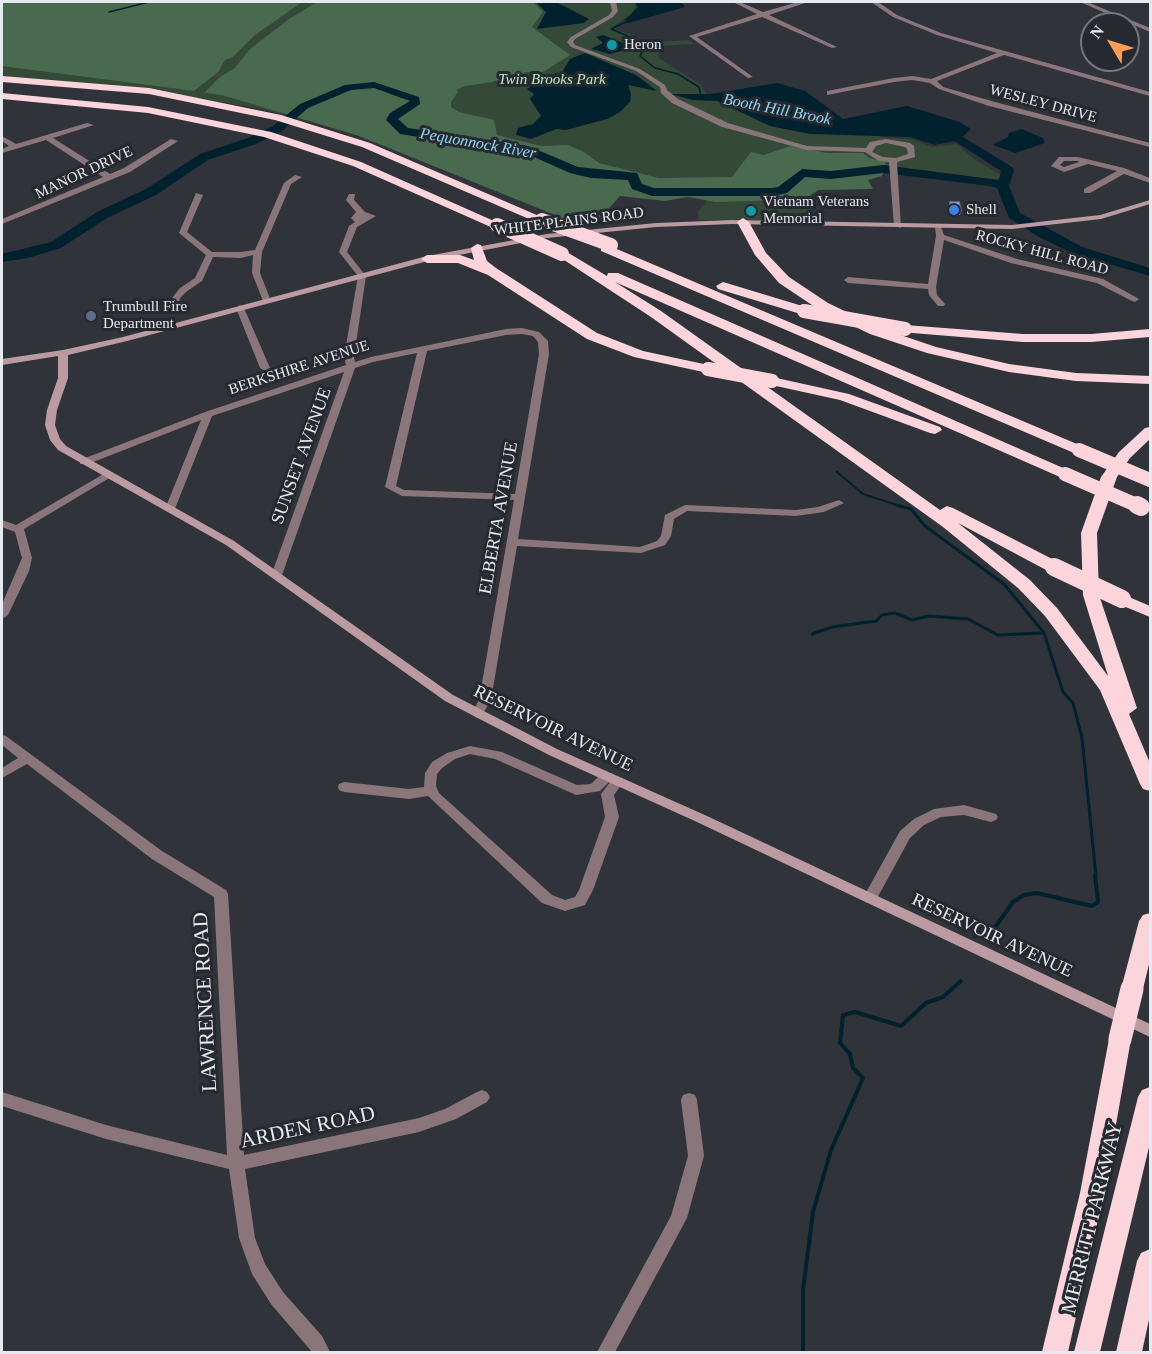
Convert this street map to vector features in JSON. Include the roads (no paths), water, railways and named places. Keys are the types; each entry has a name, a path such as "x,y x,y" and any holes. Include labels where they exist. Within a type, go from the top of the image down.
{"highway":[{"path":"2,79 139,90 261,112 308,125 374,149 608,246 1150,480"},
{"path":"2,96 138,108 238,127 357,164 1146,509"},
{"path":"743,222 761,255 784,280 835,312 882,333 932,350 1009,368 1085,377 1150,380"},
{"path":"608,246 733,290 804,311 905,329 1032,339 1091,338 1150,333"},
{"path":"477,248 481,262 496,275"},
{"path":"564,254 656,314 985,551 1051,612 1108,688 1150,784"},
{"path":"427,259 467,261 496,275 572,325 602,341 639,354 858,401 986,449 1065,474"},
{"path":"818,430 937,505 1054,567 1150,612"},
{"path":"1150,431 1124,455 1109,477 1097,503 1089,533 1091,595 1150,784"},
{"path":"1055,1353 1092,1193 1120,1039 1150,921"},
{"name":"MERRITT PARKWAY","path":"1087,1353 1150,1097"},
{"path":"1129,1353 1150,1261"}],"main road":[{"name":"WHITE PLAINS ROAD","path":"2,362 63,352 427,259 548,236 608,229 743,222 898,226 939,232 1054,224 1119,213 1150,202"},
{"name":"RESERVOIR AVENUE","path":"63,352 63,378 52,410 50,425 58,444 84,462 230,543 412,674 477,714 1150,1031"}],"street":[{"path":"612,2 615,11 612,16 573,38 570,42 573,46 639,70 663,86 675,101 725,125 807,148 867,150 893,167"},
{"path":"736,2 834,47"},
{"path":"750,77 692,36 802,2"},
{"path":"874,2 895,16 939,34 1150,94"},
{"path":"1083,2 1150,30"},
{"path":"830,93 894,80 912,78 932,81 1004,52"},
{"name":"WESLEY DRIVE","path":"932,81 940,88 992,104 1150,145"},
{"path":"2,151 90,126"},
{"path":"2,138 15,147"},
{"path":"48,138 110,178"},
{"name":"MANOR DRIVE","path":"2,222 110,178 174,141"},
{"path":"867,150 873,144 886,141 901,143 911,148 912,154 893,167"},
{"path":"1078,159 1084,149"},
{"path":"1088,161 1064,170 1055,166 1062,159 1078,159 1088,161 1120,170 1150,181"},
{"path":"1087,191 1120,170 1122,159"},
{"path":"893,167 898,226"},
{"path":"267,301 256,273 258,252 288,183 298,177"},
{"path":"200,195 183,233 210,254 241,255 258,252"},
{"path":"352,196 350,200 361,217 353,226 343,252 362,276"},
{"path":"939,232 932,287 933,295 941,303"},
{"name":"ROCKY HILL ROAD","path":"939,232 994,255 1100,281 1135,299"},
{"path":"175,306 176,298 183,290 200,279 210,254"},
{"name":"SUNSET AVENUE","path":"276,576 351,366 349,357 362,276"},
{"path":"848,280 932,287"},
{"path":"240,308 265,368"},
{"name":"BERKSHIRE AVENUE","path":"84,462 208,414 351,366 506,332 530,332"},
{"name":"ELBERTA AVENUE","path":"477,714 485,700 544,354 541,338 530,332"},
{"path":"423,349 389,484 392,489 402,493 518,497"},
{"path":"170,509 208,414"},
{"path":"18,528 107,475"},
{"path":"511,542 641,550 661,543 666,536 669,517 685,508 796,513 820,510 839,503"},
{"path":"2,523 18,528 23,537 26,563 2,615"},
{"name":"LAWRENCE ROAD","path":"2,739 157,855 221,894 236,1164 247,1238 258,1268 277,1298 316,1342 321,1353"},
{"path":"470,750 498,755 576,790 596,788 613,778 608,794 613,815 586,890 580,901 565,906 547,899 431,791 431,773 437,765 451,756 470,750"},
{"path":"2,774 27,758"},
{"path":"344,787 409,794 431,791"},
{"path":"870,898 905,836 919,822 939,812 964,810 991,816"},
{"name":"ARDEN ROAD","path":"2,1100 106,1132 236,1164 419,1125 450,1114 482,1097"},
{"path":"606,1353 679,1218 696,1156 689,1100"}],"water":[{"path":"536,2 556,2 589,19 584,23 537,29 546,12"},
{"path":"635,2 681,2 685,7 628,23 625,20 638,7"},
{"path":"603,35 623,43 625,50 610,54 591,49 603,43 596,37"},
{"path":"585,53 636,75 657,91 628,85 631,94 630,102 620,112 607,119 566,130 556,129 531,139 516,135 518,128 533,124 541,116 530,99 534,94 527,89 535,83 529,81 531,79 544,80 558,72 553,80 584,81 562,72 570,59"},
{"path":"777,83 805,91 843,119 907,106 960,122 971,129 959,140 935,145 910,137 810,134 770,126 717,101 692,100 671,94 711,94"},
{"path":"1021,129 1043,138 1045,143 1015,153 993,145 1008,137 1009,133"}],"waterway":[{"path":"109,12 149,2"},
{"path":"490,2 515,2"},
{"name":"Booth Hill Brook","path":"630,20 611,29 635,39 644,48 640,56 655,68 678,74 699,87 701,96"},
{"name":"Pequonnock River","path":"2,258 28,254 56,245 102,215 151,192 204,157 252,141 277,129 304,106 349,87 374,85 415,99 416,102 394,116 392,120 404,131 528,150 574,170 591,174 633,176 637,186 652,192 772,192 782,190 802,173 831,175 883,169 992,182 1003,186"},
{"name":"Booth Hill Brook","path":"959,140 1008,170 1003,186"},
{"name":"Pequonnock River","path":"1003,186 1014,215 1044,234 1077,250 1150,272"},
{"path":"837,472 863,494 901,506"},
{"path":"896,505 901,506"},
{"path":"901,506 911,509 925,526 1004,584 1044,633 1063,692 1073,703 1082,738 1096,876"},
{"path":"812,634 832,627 876,621 882,615 895,613 912,620 929,616 968,619 998,635 1042,633"},
{"path":"975,936 996,926 1013,902 1024,895 1037,893 1092,906 1098,902 1095,875"},
{"path":"803,1352 803,1290 813,1212 831,1150 863,1078 853,1068 850,1054 840,1043 843,1015 855,1012 901,1026 926,1003 943,997 961,981"}],"place":[{"name":"Heron","path":"612,45"},
{"name":"Shell","path":"954,210"},
{"name":"Vietnam Veterans Memorial","path":"751,211"},
{"name":"Trumbull Fire Department","path":"91,316"}],"park label":[{"name":"Twin Brooks Park","path":"552,80"}]}
